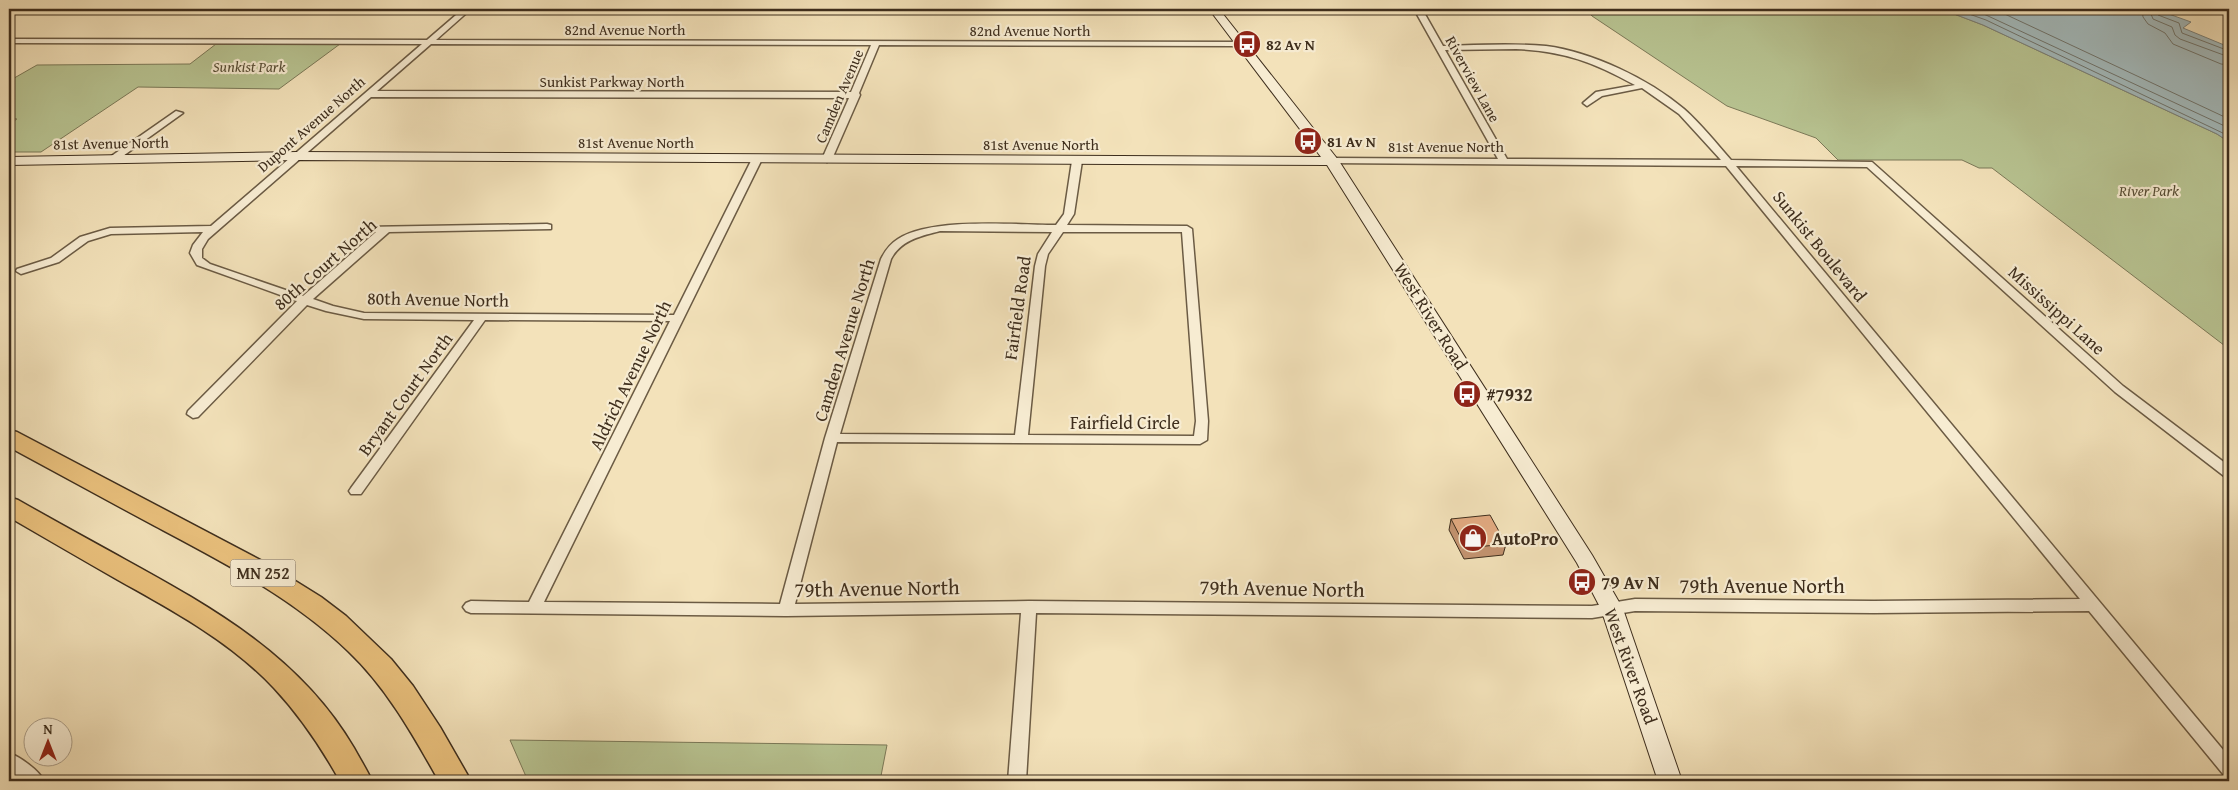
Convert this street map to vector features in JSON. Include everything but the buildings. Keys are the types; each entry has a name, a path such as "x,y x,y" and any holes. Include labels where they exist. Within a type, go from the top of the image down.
{"highway":[{"name":"MN 252","path":"9,437 248,564 316,608 355,641 380,666 402,693 424,724 455,781"},
{"path":"9,506 181,602 241,641 274,669 307,704 328,732 356,781"}],"street":[{"name":"Dupont Avenue North","path":"206,266 198,261 194,254 197,245 213,229 466,9"},
{"name":"West River Road","path":"1214,9 1332,162 1564,525 1612,609 1670,781"},
{"name":"Riverview Lane","path":"1418,9 1504,162"},
{"name":"82nd Avenue North","path":"9,41 1241,44"},
{"name":"Camden Avenue","path":"827,159 856,95 876,44"},
{"name":"Sunkist Boulevard","path":"1440,48 1530,48 1576,52 1641,86 1683,113 1728,163 2229,769"},
{"path":"1587,103 1599,94 1641,86"},
{"name":"Sunkist Parkway North","path":"369,94 856,95"},
{"path":"117,157 179,113"},
{"name":"81st Avenue North","path":"9,154 117,157"},
{"name":"81st Avenue North","path":"9,161 117,157 297,156 1869,164"},
{"name":"Aldrich Avenue North","path":"534,607 757,159"},
{"name":"Fairfield Road","path":"1021,439 1040,266 1043,254 1069,214 1077,161"},
{"name":"Mississippi Lane","path":"1869,164 2119,389 2229,473"},
{"name":"80th Court North","path":"193,414 305,300 386,229 547,227"},
{"name":"Camden Avenue North","path":"786,610 832,438 890,251 898,243 910,236 940,228 1060,228"},
{"name":"Fairfield Circle","path":"832,438 1200,440 1202,421 1187,229 1060,228"},
{"path":"22,271 56,260 84,240 110,231 213,229"},
{"path":"368,229 386,229"},
{"name":"80th Avenue North","path":"206,266 330,309 364,316 678,318"},
{"name":"Bryant Court North","path":"356,491 482,317"},
{"name":"79th Avenue North","path":"471,607 786,610 1029,607 1592,612 1635,606 1874,607 2092,605"},
{"path":"1017,781 1029,607"},
{"path":"9,760 35,781"}],"green space":[{"name":"River Park","path":"1586,9 1941,9 1983,25 2217,134 2229,142 2229,349 1992,168 1979,168 1962,160 1838,160 1816,138 1727,106 1592,16"},
{"name":"Sunkist Park","path":"216,44 340,44 279,89 138,87 41,152 9,152 9,124 17,119 9,118 9,81 37,65 190,64"},
{"path":"510,740 887,745 880,781 528,781"}],"water":[{"path":"1941,9 2155,9 2191,22 2183,28 2229,47 2229,142 2217,134 1983,25"}],"place":[{"name":"82 Av N","path":"1247,44"},
{"name":"81 Av N","path":"1308,141"},
{"name":"#7932","path":"1467,394"},
{"name":"AutoPro","path":"1473,538"},
{"name":"79 Av N","path":"1582,582"}]}
